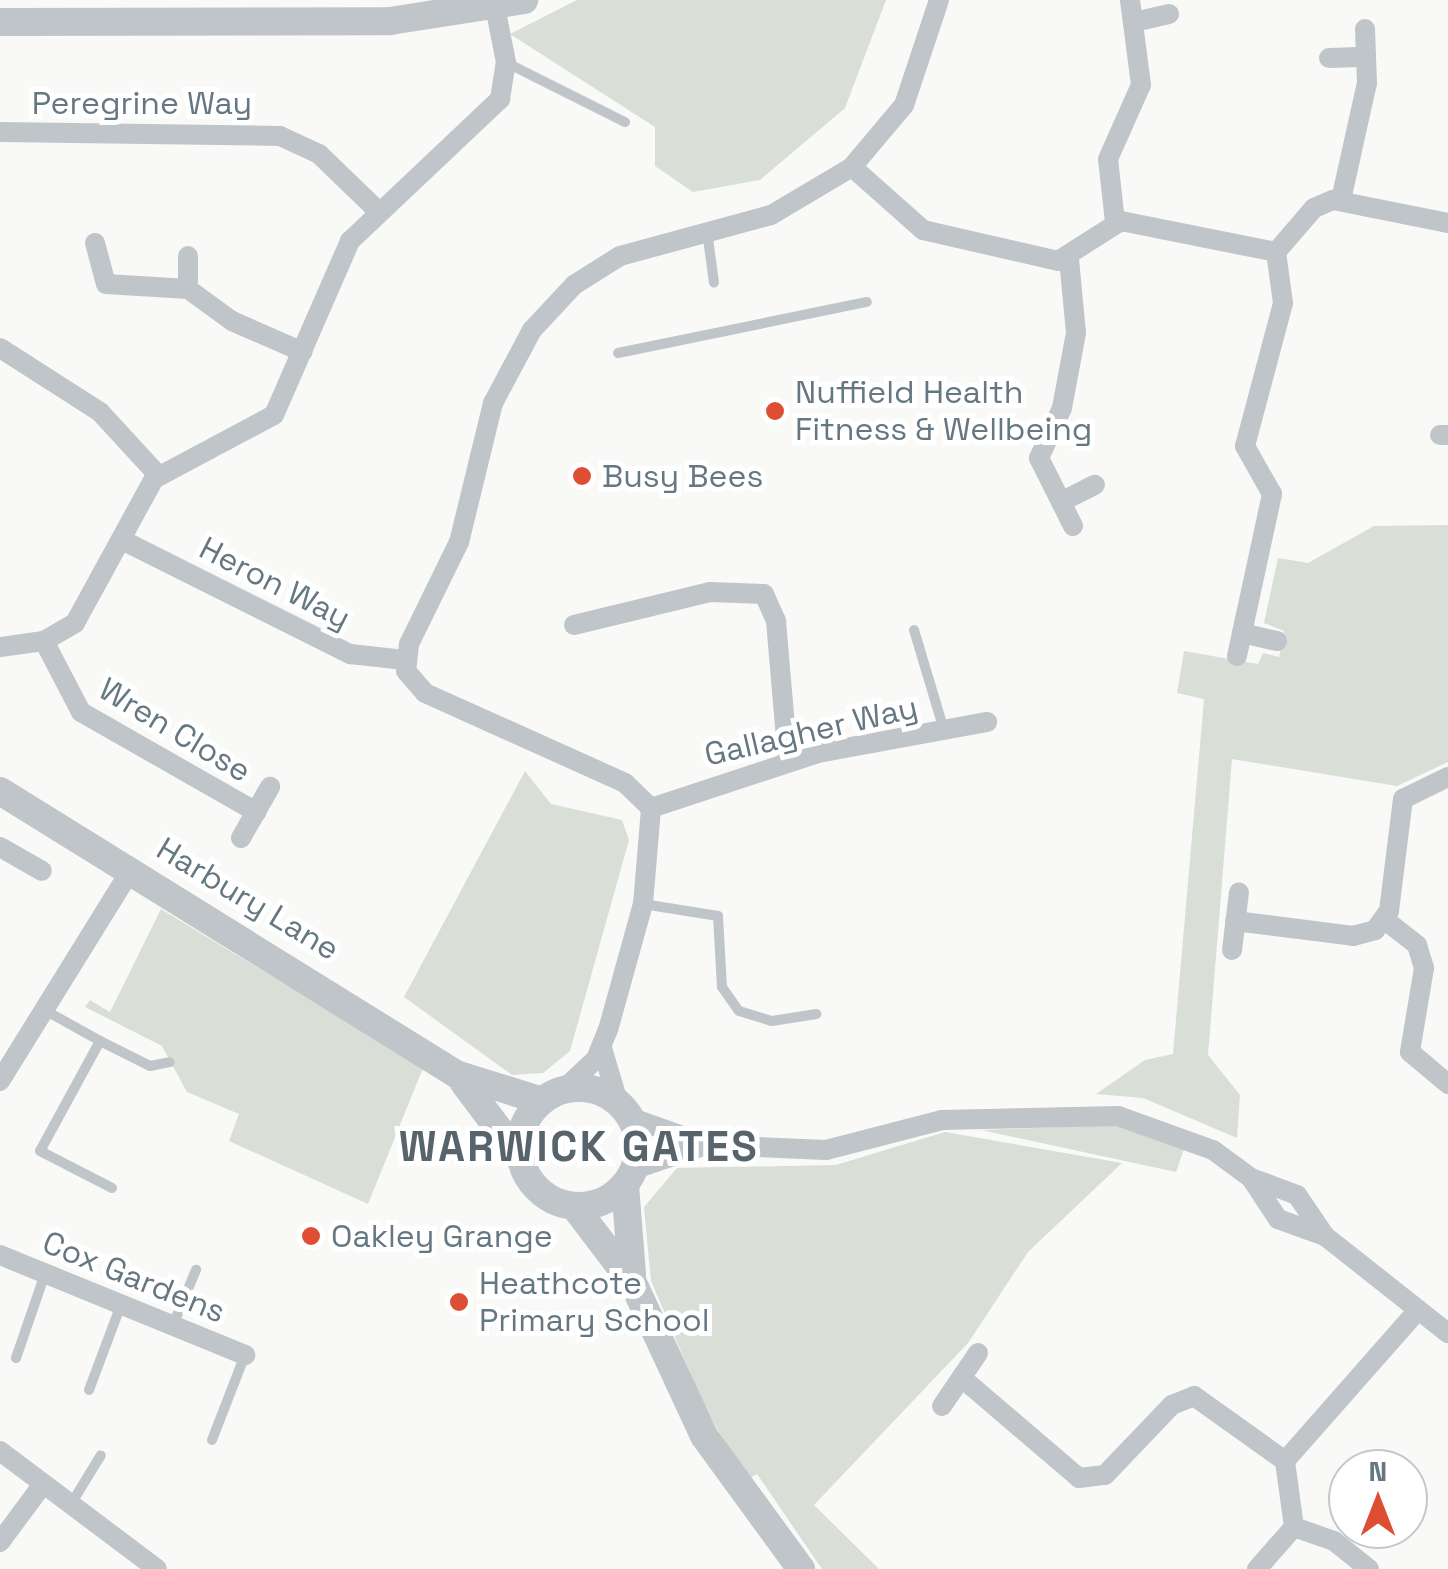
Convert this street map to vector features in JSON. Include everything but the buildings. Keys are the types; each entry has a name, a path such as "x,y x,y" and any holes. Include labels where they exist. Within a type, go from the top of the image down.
{"street":[{"path":"0,22 390,20 524,0"},
{"path":"801,1569 704,1436 634,1285 574,1206 532,1186 518,1155 524,1123 602,1048 643,904 652,808 625,783 425,693 405,660 459,542 493,403 532,330 605,264 706,230 779,211 852,167 904,105 938,0"},
{"path":"1114,222 1108,159 1141,85 1130,0"},
{"path":"0,647 44,640 86,611 158,475 264,425 303,352 338,262 377,210 488,116 506,62 494,7"},
{"path":"1134,22 1169,14"},
{"path":"1341,200 1366,57 1365,29"},
{"path":"1328,58 1366,57"},
{"name":"Peregrine Way","path":"0,132 280,136 320,154 377,210"},
{"path":"852,167 923,230 1069,260"},
{"path":"1236,656 1272,494 1245,446 1283,303 1276,252 1314,208 1341,200 1448,223"},
{"path":"1069,260 1114,222"},
{"path":"1114,222 1276,252"},
{"path":"95,242 106,284 188,289 245,329 303,352"},
{"path":"188,256 188,289"},
{"path":"1069,260 1076,333 1062,408 1039,458 1072,526"},
{"path":"0,348 100,412 158,475"},
{"path":"1061,502 1095,485"},
{"name":"Heron Way","path":"122,540 350,654 405,660"},
{"path":"574,625 710,592 764,594 776,621 788,761"},
{"path":"1242,633 1277,641"},
{"name":"Wren Close","path":"44,640 58,683 81,712 256,812"},
{"name":"Gallagher Way","path":"652,808 788,761 987,722"},
{"path":"1236,921 1360,936 1385,920 1404,799 1448,776"},
{"name":"Wren Close","path":"241,838 270,787"},
{"name":"Harbury Lane","path":"0,791 456,1074 553,1095"},
{"path":"0,847 42,871"},
{"path":"0,1081 48,1012 132,870"},
{"path":"1232,950 1239,892"},
{"path":"1385,920 1417,946 1424,968 1408,1048 1448,1084"},
{"path":"602,1048 626,1112 634,1285"},
{"name":"Harbury Lane","path":"456,1074 518,1155"},
{"path":"553,1095 594,1090 626,1112 708,1145 826,1150 942,1120 1094,1114 1178,1133 1251,1178 1278,1218 1326,1236 1448,1334"},
{"path":"574,1206 630,1177 708,1145"},
{"name":"Cox Gardens","path":"0,1255 245,1356"},
{"path":"1285,1460 1418,1310"},
{"path":"942,1406 978,1352"},
{"path":"962,1378 1079,1478 1105,1475 1172,1405 1194,1396 1285,1460 1294,1527 1257,1569"},
{"path":"0,1451 158,1569"},
{"path":"0,1542 43,1484"},
{"path":"1294,1527 1334,1541 1369,1569"}],"lane":[{"path":"506,62 625,122"},
{"path":"706,230 714,283"},
{"path":"618,353 867,302"},
{"path":"914,630 944,731"},
{"path":"643,904 718,916 722,987 738,1011 772,1021 816,1014"},
{"path":"48,1012 155,1068 170,1062"},
{"path":"100,1041 40,1151 112,1188"},
{"path":"173,1326 196,1270"},
{"path":"16,1358 45,1274"},
{"path":"89,1390 121,1305"},
{"path":"212,1440 245,1356"},
{"path":"71,1505 100,1455"}],"shaded area":[{"path":"577,0 886,0 845,108 760,180 693,192 655,166 655,127 510,34"},
{"path":"1448,525 1448,762 1397,786 1232,759 1208,1055 1240,1095 1237,1138 1143,1098 1096,1094 1145,1060 1173,1054 1204,699 1177,693 1184,651 1258,664 1263,653 1279,657 1284,631 1264,623 1278,558 1308,563 1374,526"},
{"path":"525,771 551,804 622,820 629,840 570,1051 543,1073 512,1075 404,997"},
{"path":"161,909 423,1068 368,1204 229,1141 239,1114 187,1092 162,1046 85,1007 90,1000 110,1012"},
{"path":"1116,1125 1185,1146 1176,1172 981,1130"},
{"path":"945,1132 1122,1163 1028,1252 968,1343 814,1505 879,1569 822,1569 757,1474 747,1480 705,1408 651,1281 644,1207 677,1168 836,1165"}],"place":[{"name":"Nuffield Health Fitness & Wellbeing","path":"775,411"},
{"name":"Busy Bees","path":"582,476"},
{"name":"Oakley Grange","path":"311,1236"},
{"name":"Heathcote Primary School","path":"459,1302"}],"district":[{"name":"WARWICK GATES","path":"579,1147"}]}
